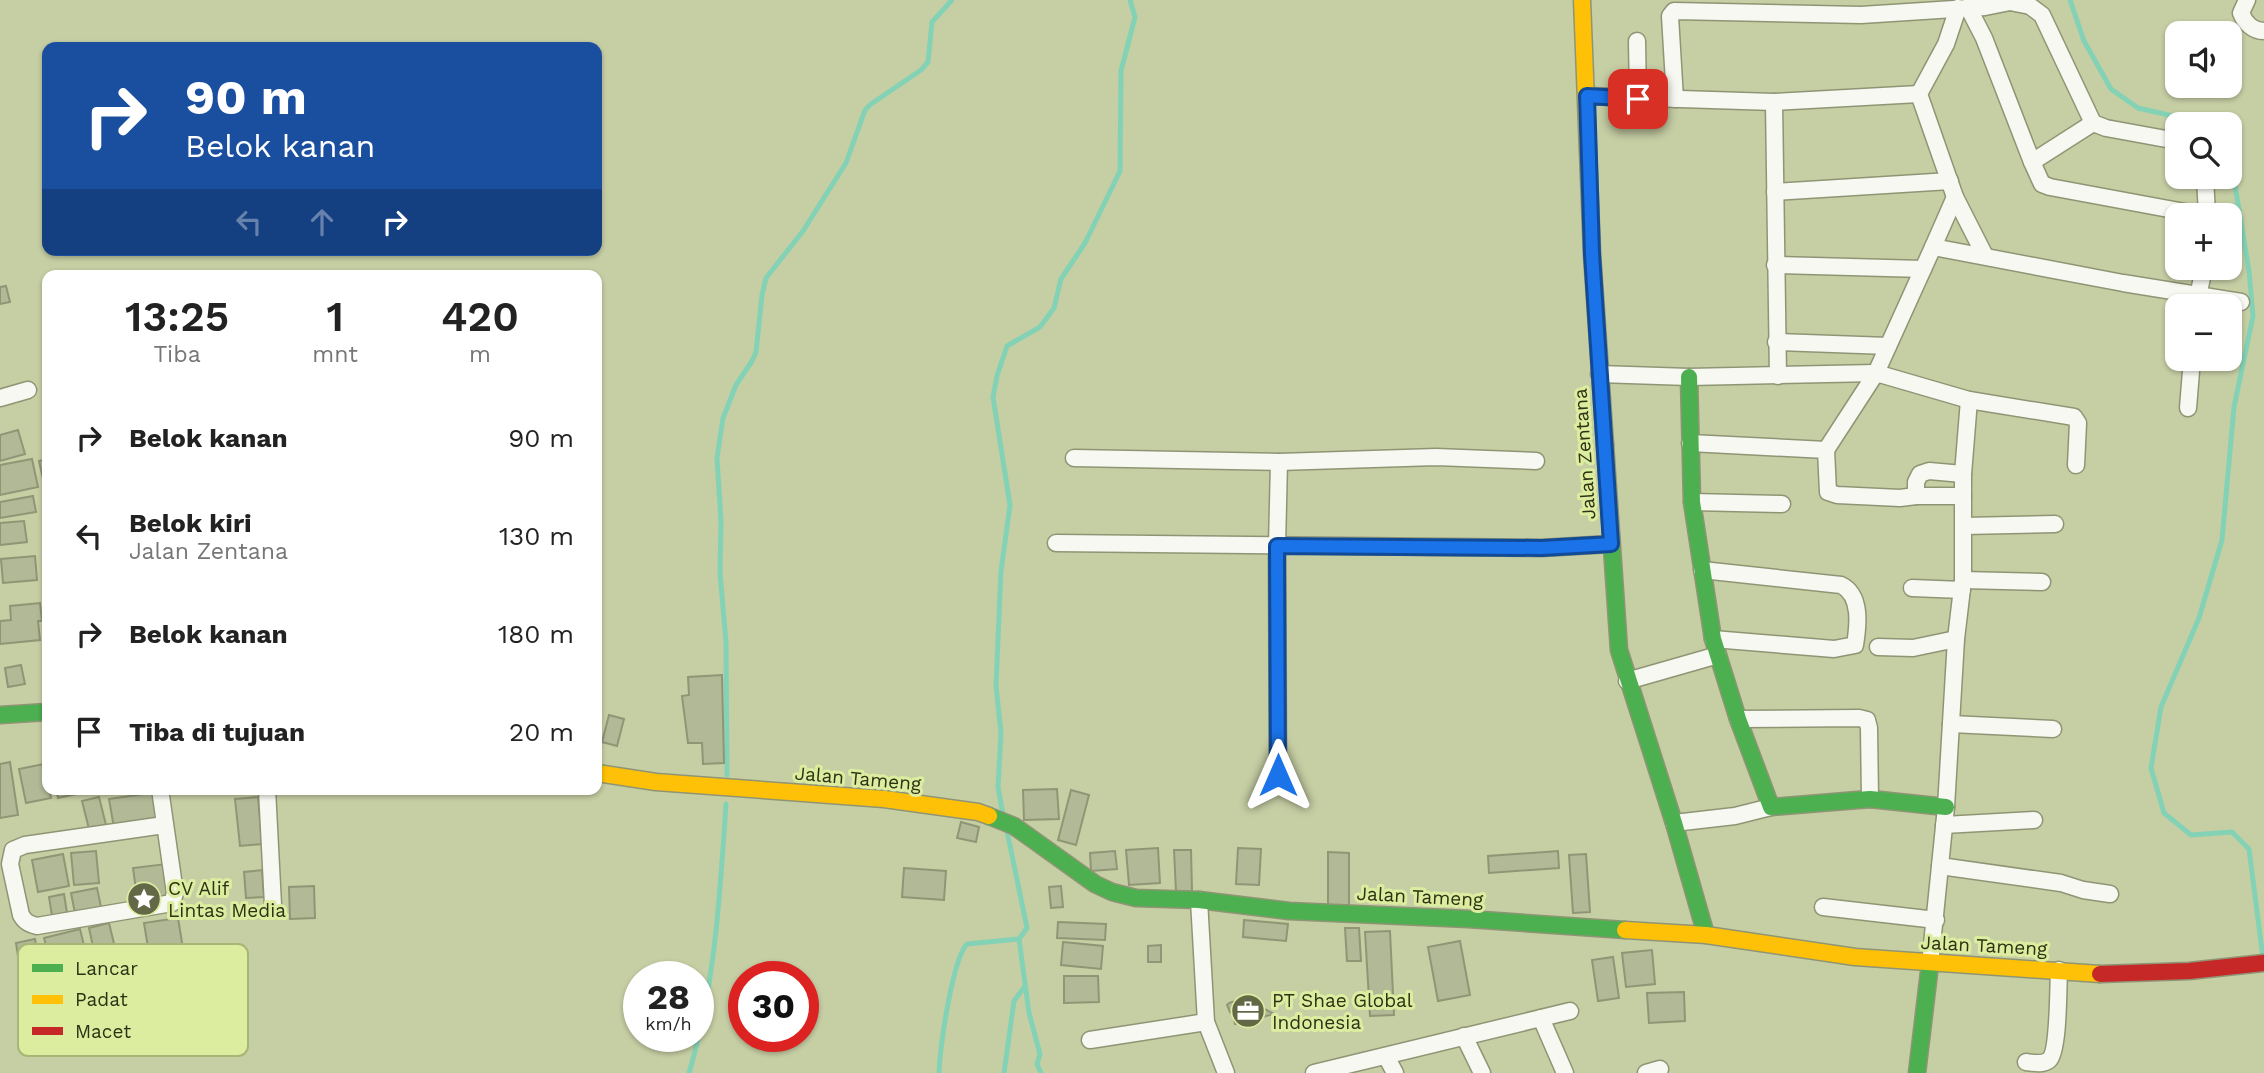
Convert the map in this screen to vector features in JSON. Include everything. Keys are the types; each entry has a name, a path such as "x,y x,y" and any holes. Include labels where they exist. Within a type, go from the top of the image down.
{"street":[{"name":"Jalan Zentana","path":"1581,0 1599,374 1619,650 1706,935"},
{"path":"2247,0 2241,13 2246,23 2264,32"},
{"path":"1675,99 1670,16 1674,11 1861,15 1963,8 2009,1 2030,6 2042,15 2093,123 2165,139"},
{"path":"1963,8 1919,94 1955,197 1986,256"},
{"path":"1963,8 1989,50 2042,184 2165,208"},
{"path":"1637,41 1638,99"},
{"path":"1587,96 1774,102 1919,94"},
{"path":"1774,102 1778,376"},
{"path":"2032,162 2093,123"},
{"path":"1775,192 1950,181"},
{"path":"1955,197 1875,373 1826,450 1828,492 1837,495 1900,498 1963,496"},
{"path":"1933,247 2169,294"},
{"path":"1775,265 1923,270"},
{"path":"1776,342 1888,346"},
{"path":"2188,408 2191,371"},
{"path":"1599,374 1689,377 1875,373 1969,400 2074,417 2078,423 2076,465"},
{"path":"1689,377 1692,502 1716,647 1738,719 1771,807"},
{"path":"0,398 28,390"},
{"path":"1917,1073 1936,920 1946,807 1956,639 1962,585 1963,474 1969,400"},
{"path":"1690,443 1826,450"},
{"path":"1074,458 1279,462 1436,457 1536,461"},
{"path":"1278,775 1279,462"},
{"path":"1916,496 1916,482 1920,474 1929,471 1963,474"},
{"path":"1692,502 1782,504"},
{"path":"1964,526 2055,524"},
{"path":"1056,543 1542,548 1611,544"},
{"path":"1627,681 1716,647 1833,649 1855,645 1858,627 1855,600 1847,588 1840,585 1702,570"},
{"path":"1912,588 2042,582"},
{"path":"1878,647 1913,648 1956,639"},
{"path":"0,707 0,715 42,712"},
{"path":"1738,719 1867,720 1870,799"},
{"path":"1951,724 2053,729"},
{"name":"Jalan Tameng","path":"602,775 656,782 884,799 978,812 1014,826 1087,879 1112,892 1136,898 1199,900 1289,911 1468,919 1706,935 1855,957 2113,975 2189,971 2264,962"},
{"path":"161,795 174,901 170,904 37,926 24,920 10,863 13,850 24,845 164,825"},
{"path":"267,795 274,905"},
{"path":"1674,823 1816,802 1870,799 1946,807"},
{"path":"1944,825 2034,820"},
{"path":"1940,866 2061,883 2110,894"},
{"path":"1199,900 1206,1022 1226,1073"},
{"path":"1823,907 1936,920"},
{"path":"2026,1062 2044,1062 2053,1052 2059,970"},
{"path":"1314,1073 1570,1011"},
{"path":"1541,1018 1565,1073"},
{"path":"1090,1040 1206,1022"},
{"path":"1464,1036 1482,1073"},
{"path":"1386,1056 1395,1073"}],"building":[{"path":"6,286 10,302 0,304 0,287"},
{"path":"18,430 25,454 0,461 0,435"},
{"path":"32,459 38,487 0,495 0,465"},
{"path":"33,496 36,512 0,518 0,502"},
{"path":"24,521 27,542 0,545 0,523"},
{"path":"35,556 37,580 3,583 1,559"},
{"path":"40,603 40,640 0,644 0,621 11,620 10,606"},
{"path":"21,665 25,684 8,687 5,668"},
{"path":"722,675 724,763 703,764 702,743 688,743 682,696 689,695 688,677"},
{"path":"609,715 624,719 617,746 602,742"},
{"path":"10,762 18,815 0,818 0,764"},
{"path":"42,764 42,795 50,795 51,798 26,803 19,769"},
{"path":"1057,789 1059,819 1024,820 1023,790"},
{"path":"1071,790 1089,795 1076,845 1058,840"},
{"path":"158,795 162,820 114,828 109,799"},
{"path":"99,797 107,829 90,833 82,801"},
{"path":"258,797 262,844 240,846 235,799"},
{"path":"961,822 979,827 976,842 957,838"},
{"path":"1158,848 1160,883 1129,885 1126,850"},
{"path":"1238,848 1261,849 1259,885 1236,884"},
{"path":"1174,850 1191,850 1192,891 1176,892"},
{"path":"96,851 99,883 74,885 71,853"},
{"path":"1115,851 1117,869 1091,871 1090,853"},
{"path":"1558,851 1559,868 1489,873 1488,856"},
{"path":"1328,852 1349,853 1349,905 1328,905"},
{"path":"63,854 69,886 38,892 32,860"},
{"path":"1586,854 1590,912 1573,913 1569,855"},
{"path":"166,864 172,900 138,905 133,868"},
{"path":"904,868 946,871 944,900 902,897"},
{"path":"262,870 264,897 246,898 244,872"},
{"path":"314,886 315,918 290,919 289,887"},
{"path":"1061,886 1063,907 1051,908 1049,887"},
{"path":"97,888 101,907 75,913 71,893"},
{"path":"64,894 67,913 52,916 49,897"},
{"path":"178,918 182,944 147,944 144,923"},
{"path":"1244,920 1288,924 1286,941 1243,937"},
{"path":"1058,922 1106,924 1105,940 1057,938"},
{"path":"109,923 114,944 92,944 89,928"},
{"path":"1345,928 1359,928 1361,961 1347,961"},
{"path":"80,929 84,944 46,944 44,938"},
{"path":"1390,931 1394,1015 1370,1016 1365,932"},
{"path":"35,939 36,944 18,944 18,956 16,943"},
{"path":"1460,941 1470,995 1438,1001 1428,947"},
{"path":"1063,942 1103,946 1101,969 1061,965"},
{"path":"1161,945 1161,962 1148,962 1148,946"},
{"path":"1652,950 1655,984 1626,987 1622,953"},
{"path":"1613,957 1619,998 1598,1001 1592,960"},
{"path":"1064,976 1098,976 1099,1002 1064,1003"},
{"path":"1684,992 1685,1021 1649,1023 1647,993"},
{"name":"PT Shae Global Indonesia","path":"1244,998 1274,1014 1235,1024 1227,1005"}],"waterway":[{"path":"727,775 726,642 720,573 721,521 717,458 723,418 736,385 756,352 766,278 803,231 846,163 865,110 921,70 928,62 932,22 952,0"},
{"path":"1003,814 998,787 1001,733 996,686 1001,571 1010,505 993,397 1007,346 1040,327 1054,308 1061,279 1085,243 1120,171 1121,71 1135,17 1130,0"},
{"path":"2070,0 2084,41 2111,89 2138,108 2165,114"},
{"path":"2236,189 2249,271 2253,316 2234,407 2222,540 2199,618 2161,707 2151,768 2164,813 2191,835 2232,832 2249,849 2263,958"},
{"path":"689,1073 711,973 726,804"},
{"path":"939,1073 952,985 956,967 967,944 1019,939 1027,928 1007,831"},
{"path":"1019,939 1029,1013 1040,1054 1037,1064 1041,1073"},
{"path":"1004,1073 1014,1001 1025,986"}],"traffic: fast":[{"path":"1689,377 1692,502 1713,639 1738,719 1771,807 1870,799 1946,807"},
{"path":"1605,445 1619,650 1706,935"},
{"path":"0,715 42,712"},
{"path":"989,816 1014,826 1095,884 1136,898 1199,900 1289,911 1468,919 1625,930"},
{"path":"1917,1073 1930,964"}],"traffic: slow":[{"path":"1582,0 1592,254 1605,445"},
{"path":"602,774 656,782 884,799 978,812 989,816"},
{"path":"1625,930 1706,935 1855,957 2100,974"}],"traffic: jam":[{"path":"2100,974 2189,971 2264,963"}],"place":[{"name":"CV Alif Lintas Media","path":"144,899"},
{"name":"PT Shae Global Indonesia","path":"1248,1011"}],"route":[{"path":"1278,775 1277,546 1542,548 1611,544 1592,254 1587,96 1638,99"}]}
